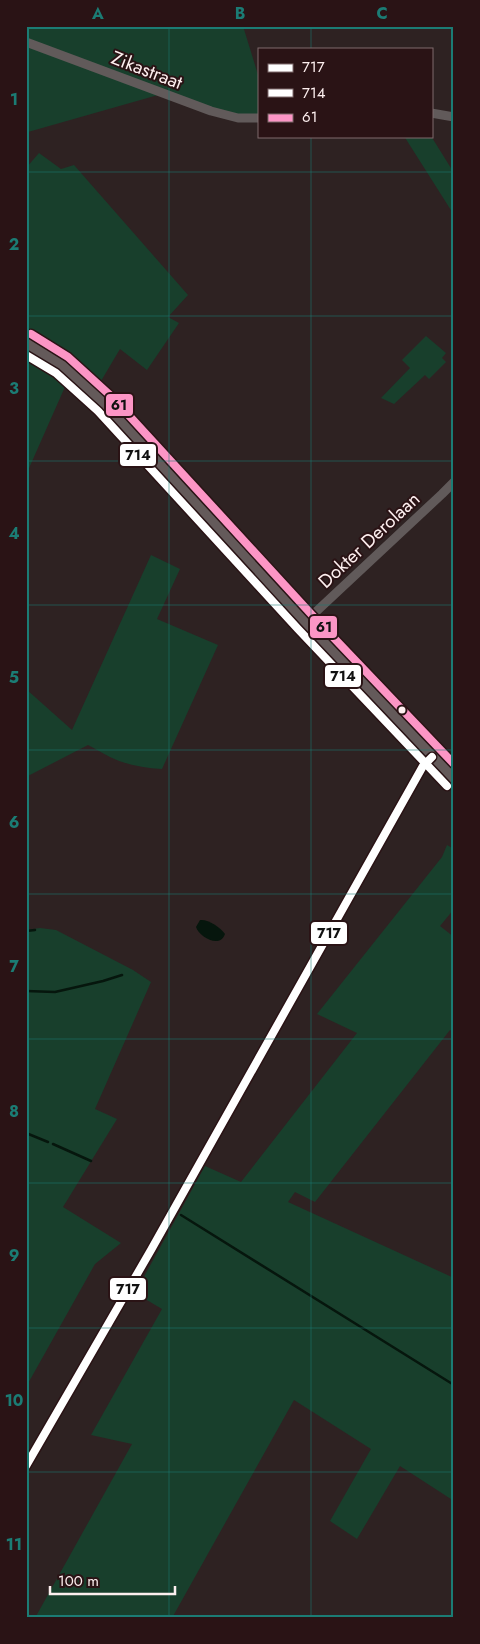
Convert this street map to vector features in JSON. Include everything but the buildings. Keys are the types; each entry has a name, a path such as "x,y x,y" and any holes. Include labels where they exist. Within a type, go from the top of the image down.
{"main road":[{"path":"26,343 62,365 105,404 305,622 454,779"}],"street":[{"name":"Zikastraat","path":"26,42 211,111 238,118 258,118"},
{"path":"432,113 454,117"},
{"name":"Dokter Derolaan","path":"305,622 454,482"},
{"path":"26,1466 151,1250 423,766 432,757"}],"green space":[{"path":"243,26 258,75 258,115 241,116 199,104 26,39 26,27"},
{"path":"26,45 158,95 28,132 26,130"},
{"path":"405,138 432,138 454,173 454,215"},
{"path":"39,153 61,169 74,165 188,295 168,317 179,323 147,370 120,349 101,381 63,348 26,327 26,168"},
{"path":"26,330 76,363 118,405 113,406 81,375 55,354 26,338"},
{"path":"426,336 446,353 442,358 446,362 429,379 425,375 394,404 381,398 410,368 402,360"},
{"path":"26,350 68,380 26,475"},
{"path":"151,555 180,569 157,619 218,645 162,769 122,762 88,745 26,777 26,689 72,730"},
{"path":"447,845 454,849 454,909 440,926 454,937 454,1032 450,1030 315,1202 295,1192 288,1202 454,1278 454,1501 400,1466 357,1539 330,1521 371,1449 294,1400 172,1618 35,1618 132,1444 91,1435 162,1309 135,1293 205,1166 241,1182 357,1033 317,1014 442,857"},
{"path":"40,928 56,930 133,970 151,982 95,1109 117,1119 63,1207 121,1243 95,1264 26,1387 26,930"}],"shaded area":[{"path":"200,920 214,924 225,934 219,941 205,938 196,927"}],"waterway":[{"path":"26,331 64,353 96,380 112,401"},
{"path":"26,931 35,930"},
{"path":"26,991 55,992 122,975"},
{"path":"26,1133 48,1142"},
{"path":"53,1144 91,1161"},
{"path":"181,1215 454,1385"}],"transit line":[{"name":"61","path":"31,334 68,357 112,397 312,615 454,764"},
{"name":"714","path":"26,355 56,373 98,411 298,629 447,786"},
{"name":"717","path":"26,1466 151,1250 423,766 432,757"}]}
